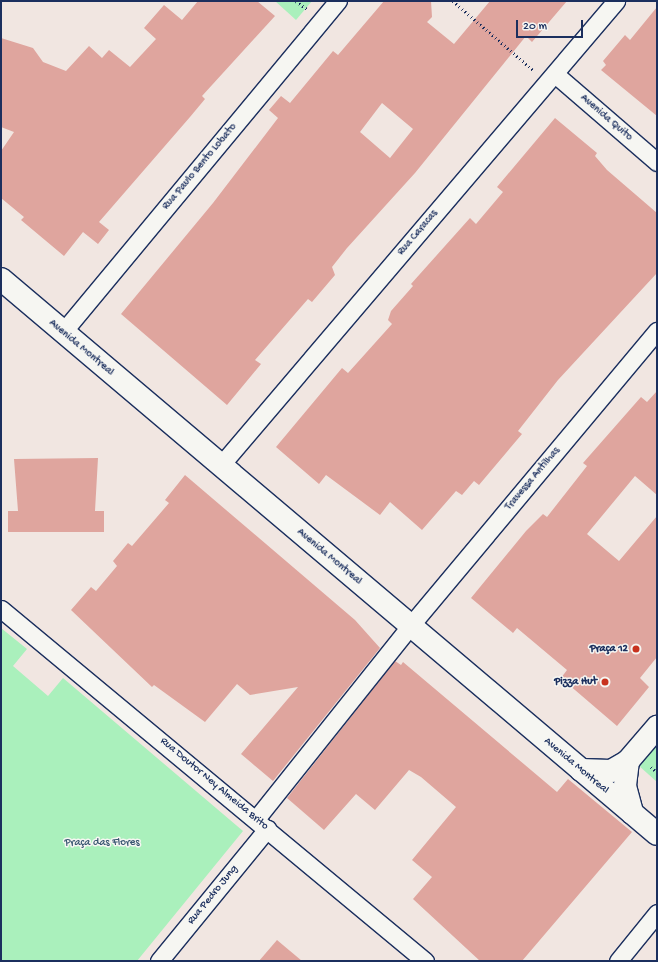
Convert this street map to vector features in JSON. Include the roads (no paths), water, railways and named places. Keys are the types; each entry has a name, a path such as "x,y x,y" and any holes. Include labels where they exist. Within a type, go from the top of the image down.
{"street":[{"name":"Rua Paulo Bento Lobato","path":"62,333 338,1"},
{"name":"Rua Caracas","path":"220,466 616,1"},
{"name":"Avenida Quito","path":"551,78 657,162"},
{"name":"Avenida Montreal","path":"1,280 657,834"},
{"name":"Travessa Antilhas","path":"262,824 410,626 657,331"},
{"name":"Rua Doutor Ney Almeida Brito","path":"1,609 426,961"},
{"path":"580,770 611,771 628,761 657,727"},
{"path":"628,761 625,786 632,813"},
{"name":"Rua Pedro Jung","path":"159,961 262,824"},
{"path":"618,961 657,913"}],"place":[{"name":"Praça 12","path":"636,649"},
{"name":"Pizza Hut","path":"605,682"}],"park label":[{"name":"Praça das Flores","path":"102,843"}]}
